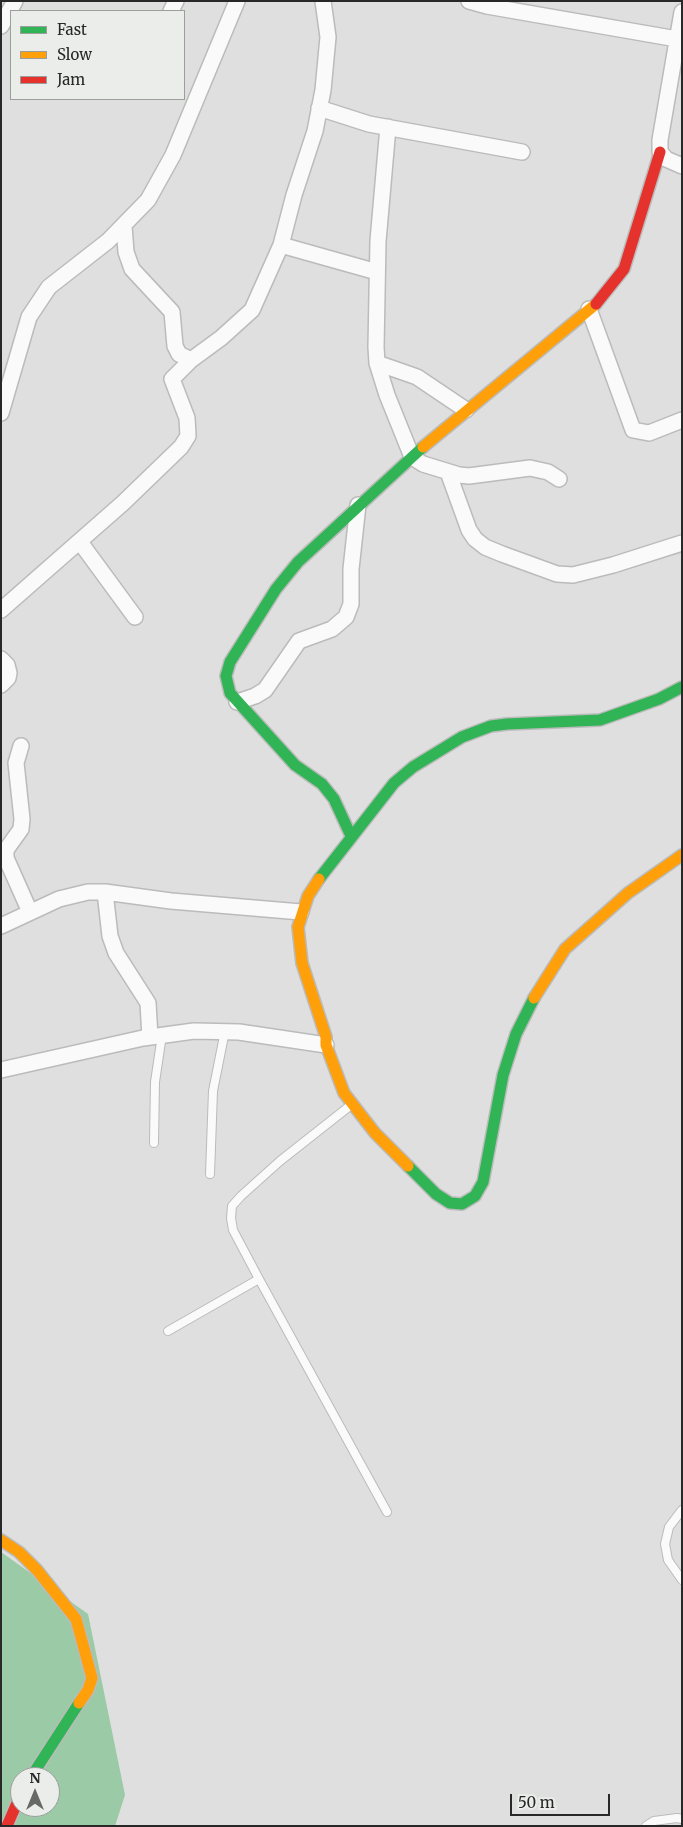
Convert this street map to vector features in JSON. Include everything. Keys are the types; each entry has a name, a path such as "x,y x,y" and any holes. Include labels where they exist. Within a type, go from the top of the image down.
{"street":[{"path":"1,26 15,1"},
{"path":"1,413 29,317 38,301 49,287 124,226 148,200 173,155 237,1"},
{"path":"1,610 80,542 181,447 188,436 187,418 172,379 191,360 222,338 252,310 281,245 294,195 315,132 328,55 328,37 323,1"},
{"path":"469,1 677,39"},
{"path":"351,836 334,800 322,784 296,764 237,702 228,686 226,676 230,662 248,630 298,562 412,457 589,309 614,284 624,269 660,152 660,140 682,12"},
{"path":"319,108 388,127 522,152"},
{"path":"388,127 377,272 377,363 386,395 412,457 423,464 469,476 540,469 559,479"},
{"path":"660,152 666,159 682,166"},
{"path":"124,226 126,252 132,269 172,312 175,346 179,354 191,360"},
{"path":"281,245 377,272"},
{"path":"589,309 633,430 649,433 682,420"},
{"path":"377,363 416,377 466,410"},
{"path":"448,472 469,530 475,539 493,551 557,574 573,575 613,566 682,543"},
{"path":"237,702 255,696 265,690 299,641 332,629 346,617 351,604 351,569 358,505"},
{"path":"80,542 135,617"},
{"path":"1,659 7,665 9,673 8,678 1,685"},
{"path":"682,687 650,702 600,720 507,724 491,726 462,737 413,767 394,783 324,870 301,912 298,938 302,963 326,1044 344,1093 351,1105 374,1133 436,1194 450,1203 469,1201 475,1196 483,1182 503,1075 516,1034 538,992 565,949 628,893 682,855"},
{"path":"21,746 16,763 22,819 21,829 6,850 6,858 30,912"},
{"path":"1,926 75,894 105,892 171,902 301,912"},
{"path":"105,892 110,936 116,952 148,1003 156,1036"},
{"path":"1,1070 156,1036 194,1031 226,1031 279,1036 326,1044"},
{"path":"1,1540 19,1552 37,1570 76,1618 88,1657 92,1678 88,1690 38,1767"}],"lane":[{"path":"210,1174 214,1083 226,1031"},
{"path":"154,1142 156,1036"},
{"path":"351,1105 280,1161 232,1206 231,1218 234,1230 259,1279 387,1512"},
{"path":"168,1331 259,1279"},
{"path":"682,1510 669,1527 665,1544 668,1560 682,1580"},
{"path":"646,1826 654,1821 682,1819"}],"green space":[{"path":"1,1552 88,1614 125,1795 115,1826 1,1826"}],"traffic: fast":[{"path":"351,836 334,799 322,784 295,765 230,693 226,676 230,662 276,589 298,562 423,447"},
{"path":"319,879 394,783 413,767 462,737 491,726 507,724 600,720 659,699 682,687"},
{"path":"408,1166 436,1194 450,1203 462,1204 475,1196 483,1182 503,1075 516,1034 534,998"},
{"path":"37,1767 79,1703"}],"traffic: slow":[{"path":"423,447 596,304"},
{"path":"534,998 565,949 628,893 682,855"},
{"path":"319,879 308,896 298,927 302,963 326,1037 326,1045 344,1093 375,1133 408,1166"},
{"path":"1,1540 19,1552 37,1570 76,1619 92,1678 88,1690 79,1703"}],"traffic: jam":[{"path":"596,304 624,269 660,152"},
{"path":"7,1826 11,1817"}]}
